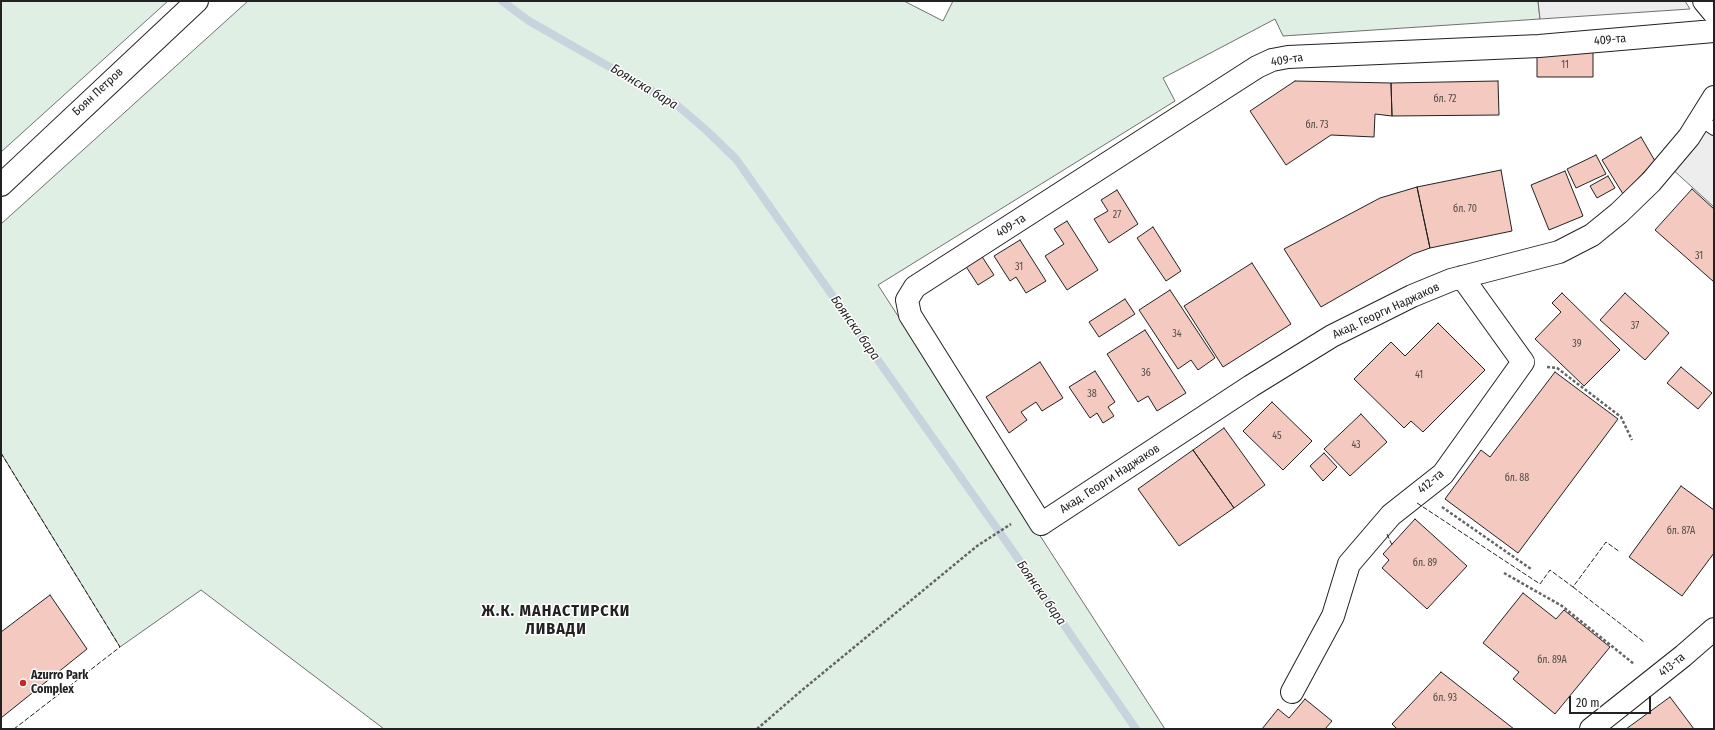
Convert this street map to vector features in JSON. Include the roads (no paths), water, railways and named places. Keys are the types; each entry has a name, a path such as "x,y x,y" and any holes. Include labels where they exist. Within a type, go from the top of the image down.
{"street":[{"name":"Боян Петров","path":"1,185 197,1"},
{"path":"1704,1 1714,13"},
{"name":"409-та","path":"1041,524 910,315 907,300 915,287 1257,67 1272,60 1288,57 1539,46 1714,31"},
{"name":"Акад. Георги Наджаков","path":"1041,524 1251,386 1332,336 1412,296 1462,277 1559,252 1592,235 1620,213 1651,182 1689,137 1707,124 1714,97"},
{"name":"412-та","path":"1292,692 1333,616 1349,564 1390,515 1443,474 1523,362 1462,277"},
{"name":"413-та","path":"1591,729 1654,680 1714,629"}],"waterway":[{"name":"Боянска бара","path":"502,1 529,21 678,106 736,159 1010,547 1136,729"}],"place":[{"name":"Azurro Park Complex","path":"23,683"}],"district":[{"name":"Ж.К. МАНАСТИРСКИ ЛИВАДИ","path":"556,621"}]}
